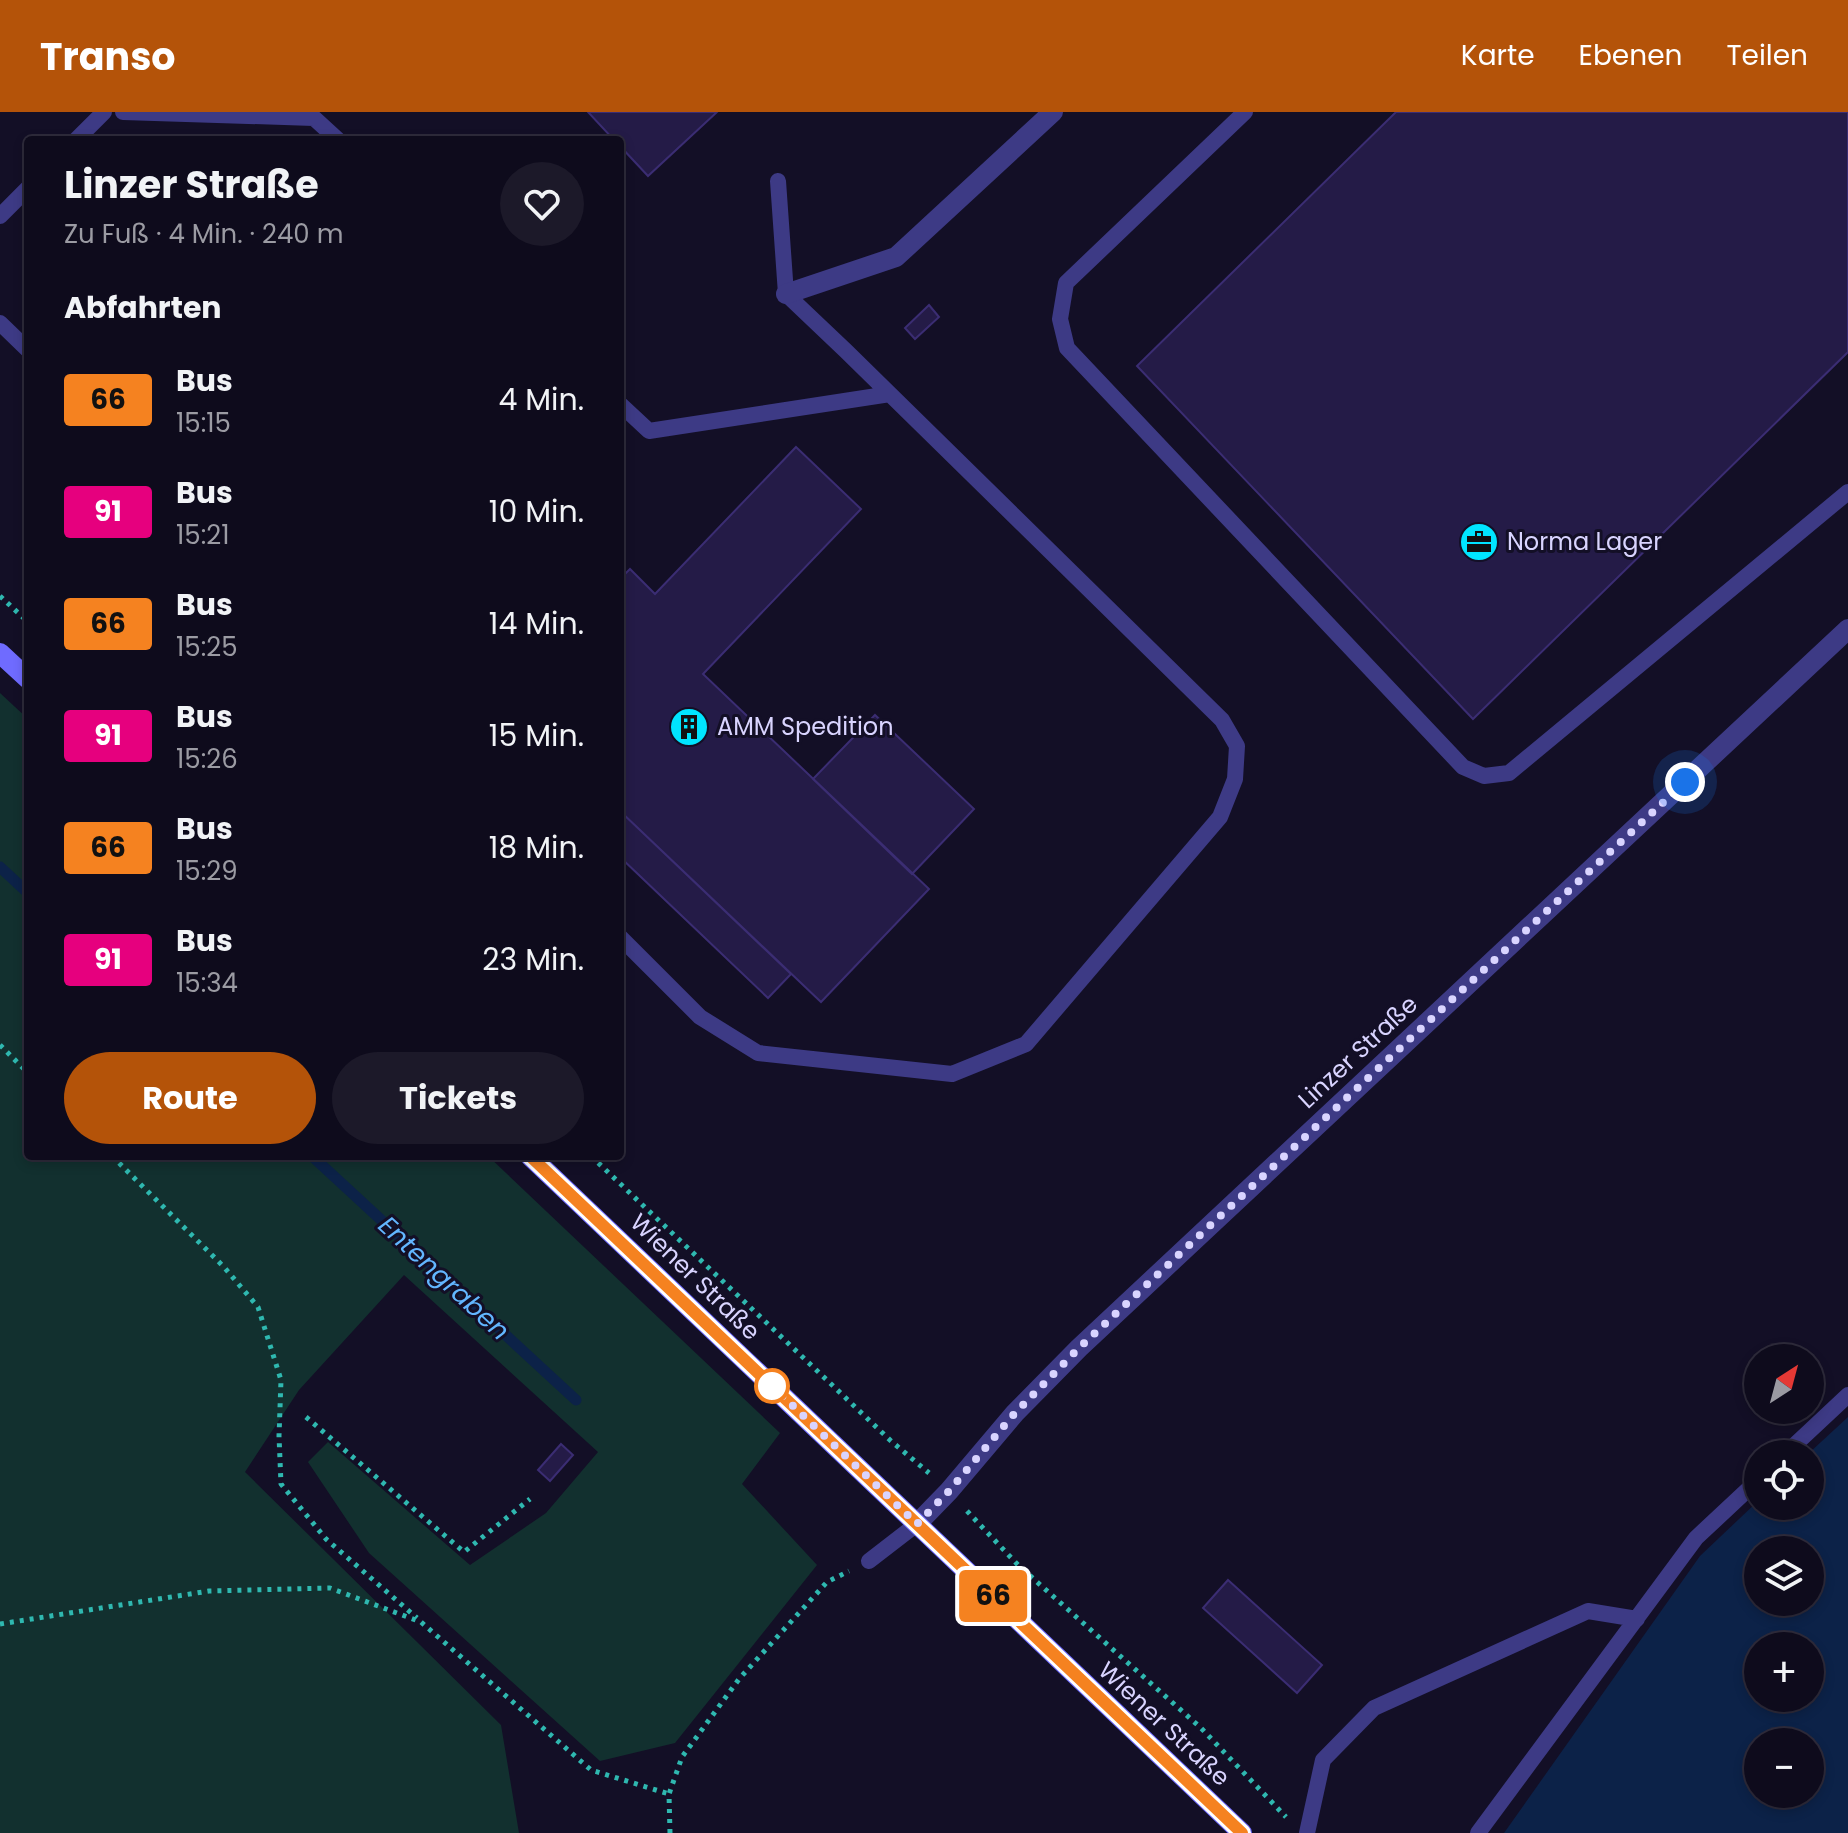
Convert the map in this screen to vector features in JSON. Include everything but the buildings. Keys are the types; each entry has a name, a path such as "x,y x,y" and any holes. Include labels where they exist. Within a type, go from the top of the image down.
{"main road":[{"path":"0,653 24,675"},
{"name":"Wiener Straße","path":"534,1160 1242,1833"}],"street":[{"path":"786,294 896,257 1053,112"},
{"name":"Linzer Straße","path":"917,1524 1015,1413 1079,1348 1848,629"}],"lane":[{"path":"80,136 104,112"},
{"path":"123,112 314,118 334,136"},
{"path":"1245,112 1066,283 1060,319 1067,348 1463,767 1484,776 1509,773 1848,492"},
{"path":"624,941 700,1017 758,1053 952,1074 1026,1044 1220,817 1235,779 1237,746 1222,720 786,294 778,181"},
{"path":"0,216 24,192"},
{"path":"0,323 24,346"},
{"path":"624,408 649,431 890,394"},
{"path":"1800,1440 1848,1395"},
{"path":"1478,1833 1696,1538 1744,1493"},
{"path":"869,1561 917,1524"},
{"path":"1307,1833 1323,1760 1374,1708 1588,1611 1637,1619"}],"path":[{"path":"0,596 24,618"},
{"path":"0,1045 24,1069"},
{"path":"116,1160 224,1267 258,1307 281,1380 281,1484 326,1539 591,1770 669,1794"},
{"path":"306,1417 464,1552 530,1499"},
{"path":"670,1833 669,1794 682,1757 739,1679 827,1582 869,1561"},
{"path":"0,1624 209,1591 330,1588 421,1622"}],"green space":[{"path":"0,693 24,715 24,1160 492,1160 780,1433 742,1484 817,1565 675,1743 600,1761 369,1553 308,1462 328,1442 470,1565 546,1513 598,1452 404,1275 299,1390 245,1472 501,1725 519,1833 0,1833"}],"water":[{"path":"1848,1417 1848,1833 1504,1833 1700,1556 1744,1514 1744,1520 1824,1520 1823,1440"}],"waterway":[{"name":"Entengraben","path":"0,867 24,889"},
{"name":"Entengraben","path":"316,1160 576,1400"}],"bus line":[{"name":"66","path":"534,1160 1242,1833"}],"place":[{"name":"Norma Lager","path":"1479,542"},
{"name":"AMM Spedition","path":"689,727"}],"route":[{"path":"772,1386 917,1524 1015,1413 1079,1348 1685,782"}]}
